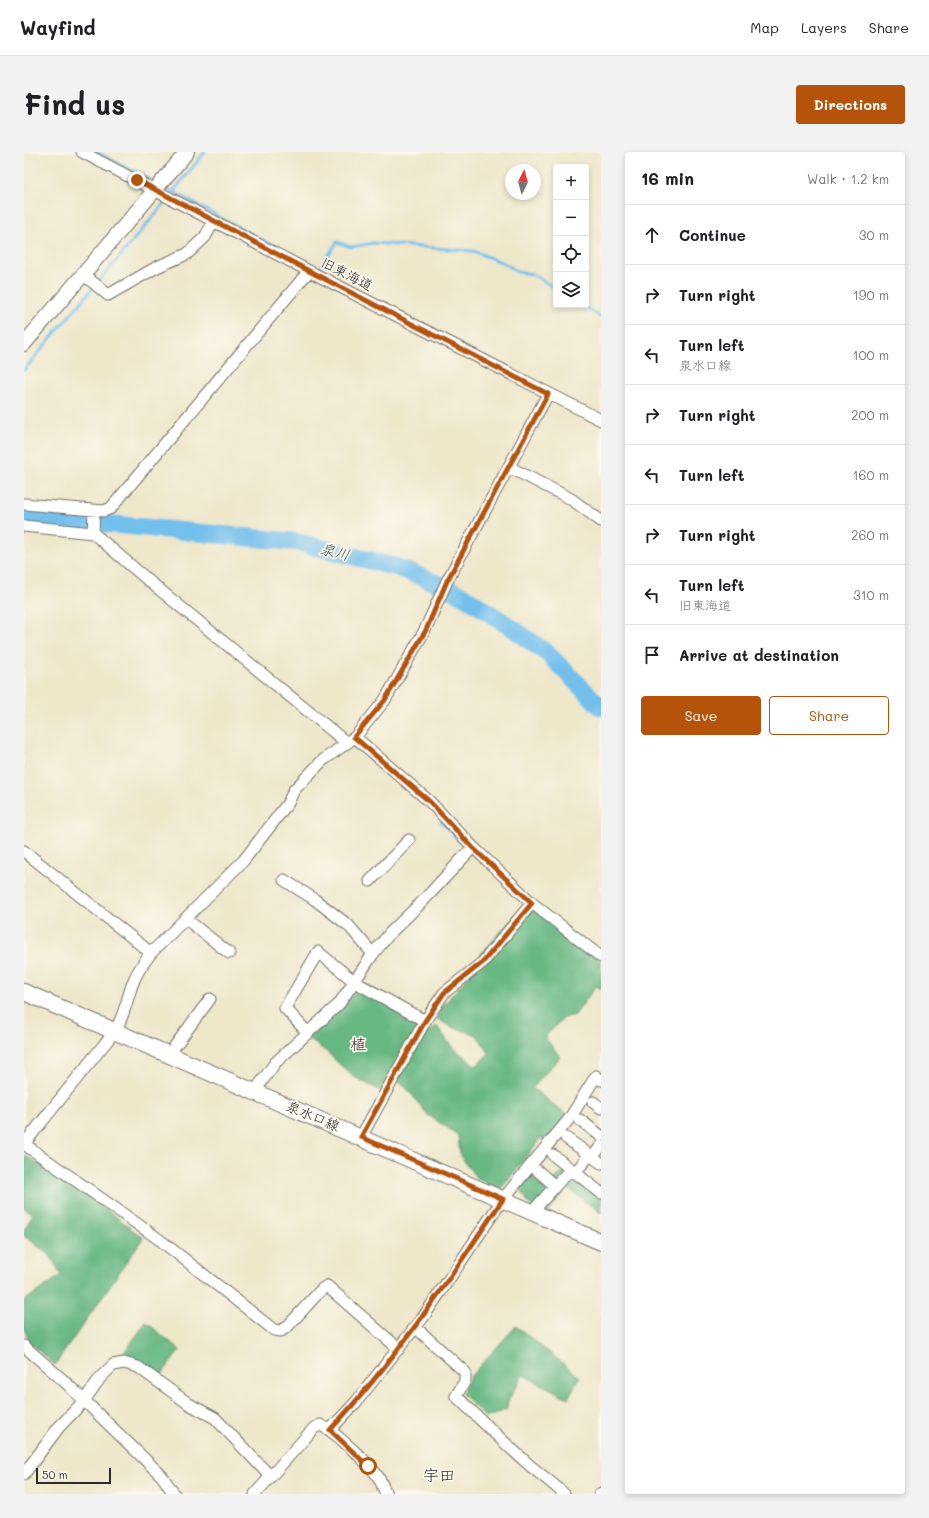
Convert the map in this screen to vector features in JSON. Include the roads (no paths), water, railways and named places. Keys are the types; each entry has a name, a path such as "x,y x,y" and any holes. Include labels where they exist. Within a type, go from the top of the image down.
{"main road":[{"name":"泉水口線","path":"24,992 601,1242"}],"street":[{"name":"旧東海道","path":"82,152 309,271 601,420"},
{"path":"24,344 187,152"},
{"path":"84,274 108,295 157,267 187,254 205,237 214,221"},
{"path":"24,504 94,513 104,511 118,500 309,271"},
{"path":"398,1349 327,1286 322,1289 287,1327 281,1331 274,1330 160,1240 24,1144 115,1031 122,1020 133,981 140,967 244,860 288,803 294,790 322,761 351,740 385,700 426,630 447,581 548,394"},
{"path":"509,467 571,499 601,521"},
{"path":"93,531 94,513"},
{"path":"24,526 93,531 148,581 430,802 472,847 532,903 601,957"},
{"path":"370,881 409,840"},
{"path":"255,1091 275,1063 339,1004 356,982 373,954 390,933 423,901 472,847"},
{"path":"24,851 151,954"},
{"path":"284,880 314,899 348,925 373,954"},
{"path":"361,1137 425,1021 444,993 483,962 532,903"},
{"path":"186,919 229,952"},
{"path":"307,1032 284,1008 318,952 356,982 425,1021"},
{"path":"169,1054 210,999"},
{"path":"330,1430 356,1402 415,1327 503,1199 570,1118 596,1076 601,1080"},
{"path":"580,1120 601,1136"},
{"path":"566,1138 601,1163"},
{"path":"532,1212 566,1174 574,1172 601,1146"},
{"path":"553,1155 601,1193"},
{"path":"538,1171 555,1186"},
{"path":"415,1327 465,1372 465,1381 456,1396 502,1441 528,1464 545,1476 564,1494"},
{"path":"24,1346 162,1476 174,1494"},
{"path":"24,1474 58,1427 84,1401 100,1378 113,1365 124,1363 138,1368 189,1404 215,1418 270,1476"},
{"path":"255,1494 314,1428 320,1425 330,1430 376,1474 386,1494"}],"waterway":[{"path":"97,152 155,182"},
{"path":"172,193 205,152"},
{"path":"162,186 319,270 337,242 351,247 373,243 473,251 506,264 518,272 532,274 553,287"},
{"path":"24,370 168,199"},
{"path":"587,308 601,317"},
{"name":"泉川","path":"24,516 297,542 396,567 464,596 515,630 548,654 601,707"},
{"path":"364,753 394,778"},
{"path":"441,821 467,849"},
{"path":"553,926 572,941"}],"district":[{"name":"植","path":"358,1044"},
{"name":"宇田","path":"439,1475"}]}
